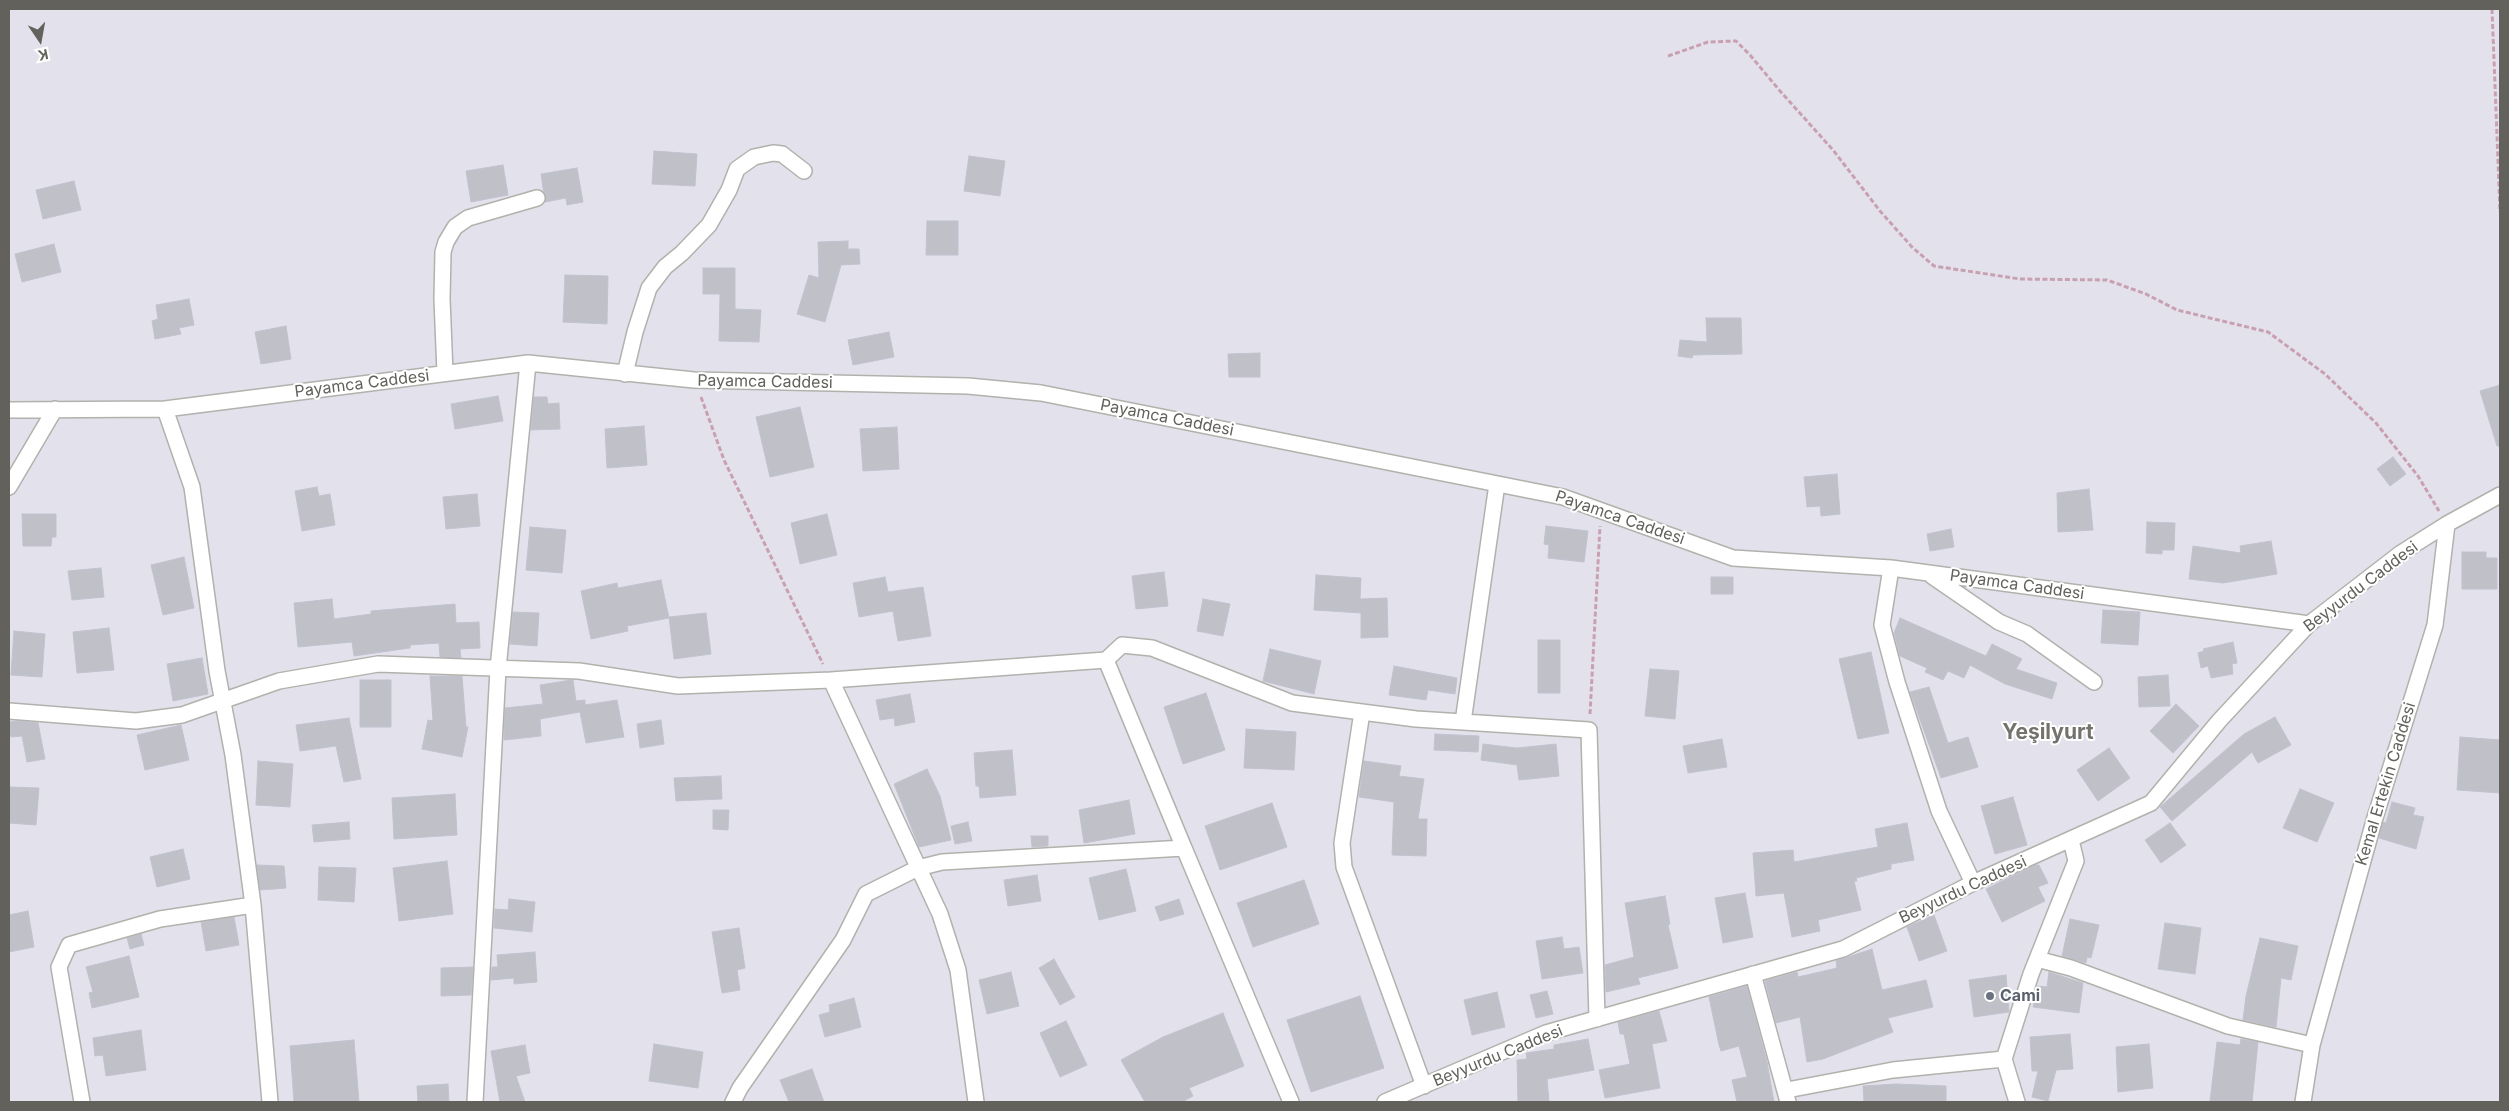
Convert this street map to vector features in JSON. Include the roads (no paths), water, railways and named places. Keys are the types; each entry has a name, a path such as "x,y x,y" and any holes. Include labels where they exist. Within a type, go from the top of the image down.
{"street":[{"path":"625,374 635,332 650,288 665,267 682,254 719,210 737,169 754,157 773,153 782,154 804,172"},
{"path":"444,373 442,299 443,252 446,242 455,227 468,218 536,198"},
{"path":"475,1102 498,668 528,362"},
{"name":"Payamca Caddesi","path":"9,410 165,408 528,362 694,380 968,386 1041,393 1563,497 1733,558 1891,568 2309,624"},
{"path":"165,408 192,488 217,671 253,905 270,1102"},
{"path":"9,487 56,409"},
{"path":"1463,722 1496,484"},
{"path":"2447,524 2500,495"},
{"name":"Beyyurdu Caddesi","path":"1386,1102 1546,1033 1843,949 1973,883 2151,803 2219,720 2309,624 2401,553 2447,524"},
{"name":"Kemal Ertekin Caddesi","path":"2303,1102 2312,1045 2374,821 2435,625 2447,524"},
{"path":"1891,568 1882,625 1939,811 1973,883"},
{"path":"1929,574 1999,622 2027,634 2094,682"},
{"path":"9,711 136,721 182,715 279,681 378,664 579,671 678,686 831,680 1106,660 1122,646 1152,648 1292,703 1463,722 1589,730 1597,1019"},
{"path":"1106,660 1291,1102"},
{"path":"831,680 940,914 958,970 976,1102"},
{"path":"1362,712 1342,843 1344,867 1424,1086"},
{"path":"2017,1102 2004,1059 2037,958 2076,861 2071,840"},
{"path":"733,1102 740,1088 843,940 866,894 918,868 942,862 1184,848"},
{"path":"82,1102 59,967 69,945 160,919 253,905"},
{"path":"2037,958 2071,968 2228,1026 2312,1045"},
{"path":"1753,974 1787,1096 1893,1070 2004,1059"}],"place":[{"name":"Cami","path":"1990,996"}],"district":[{"name":"Yeşilyurt","path":"2048,733"}]}
